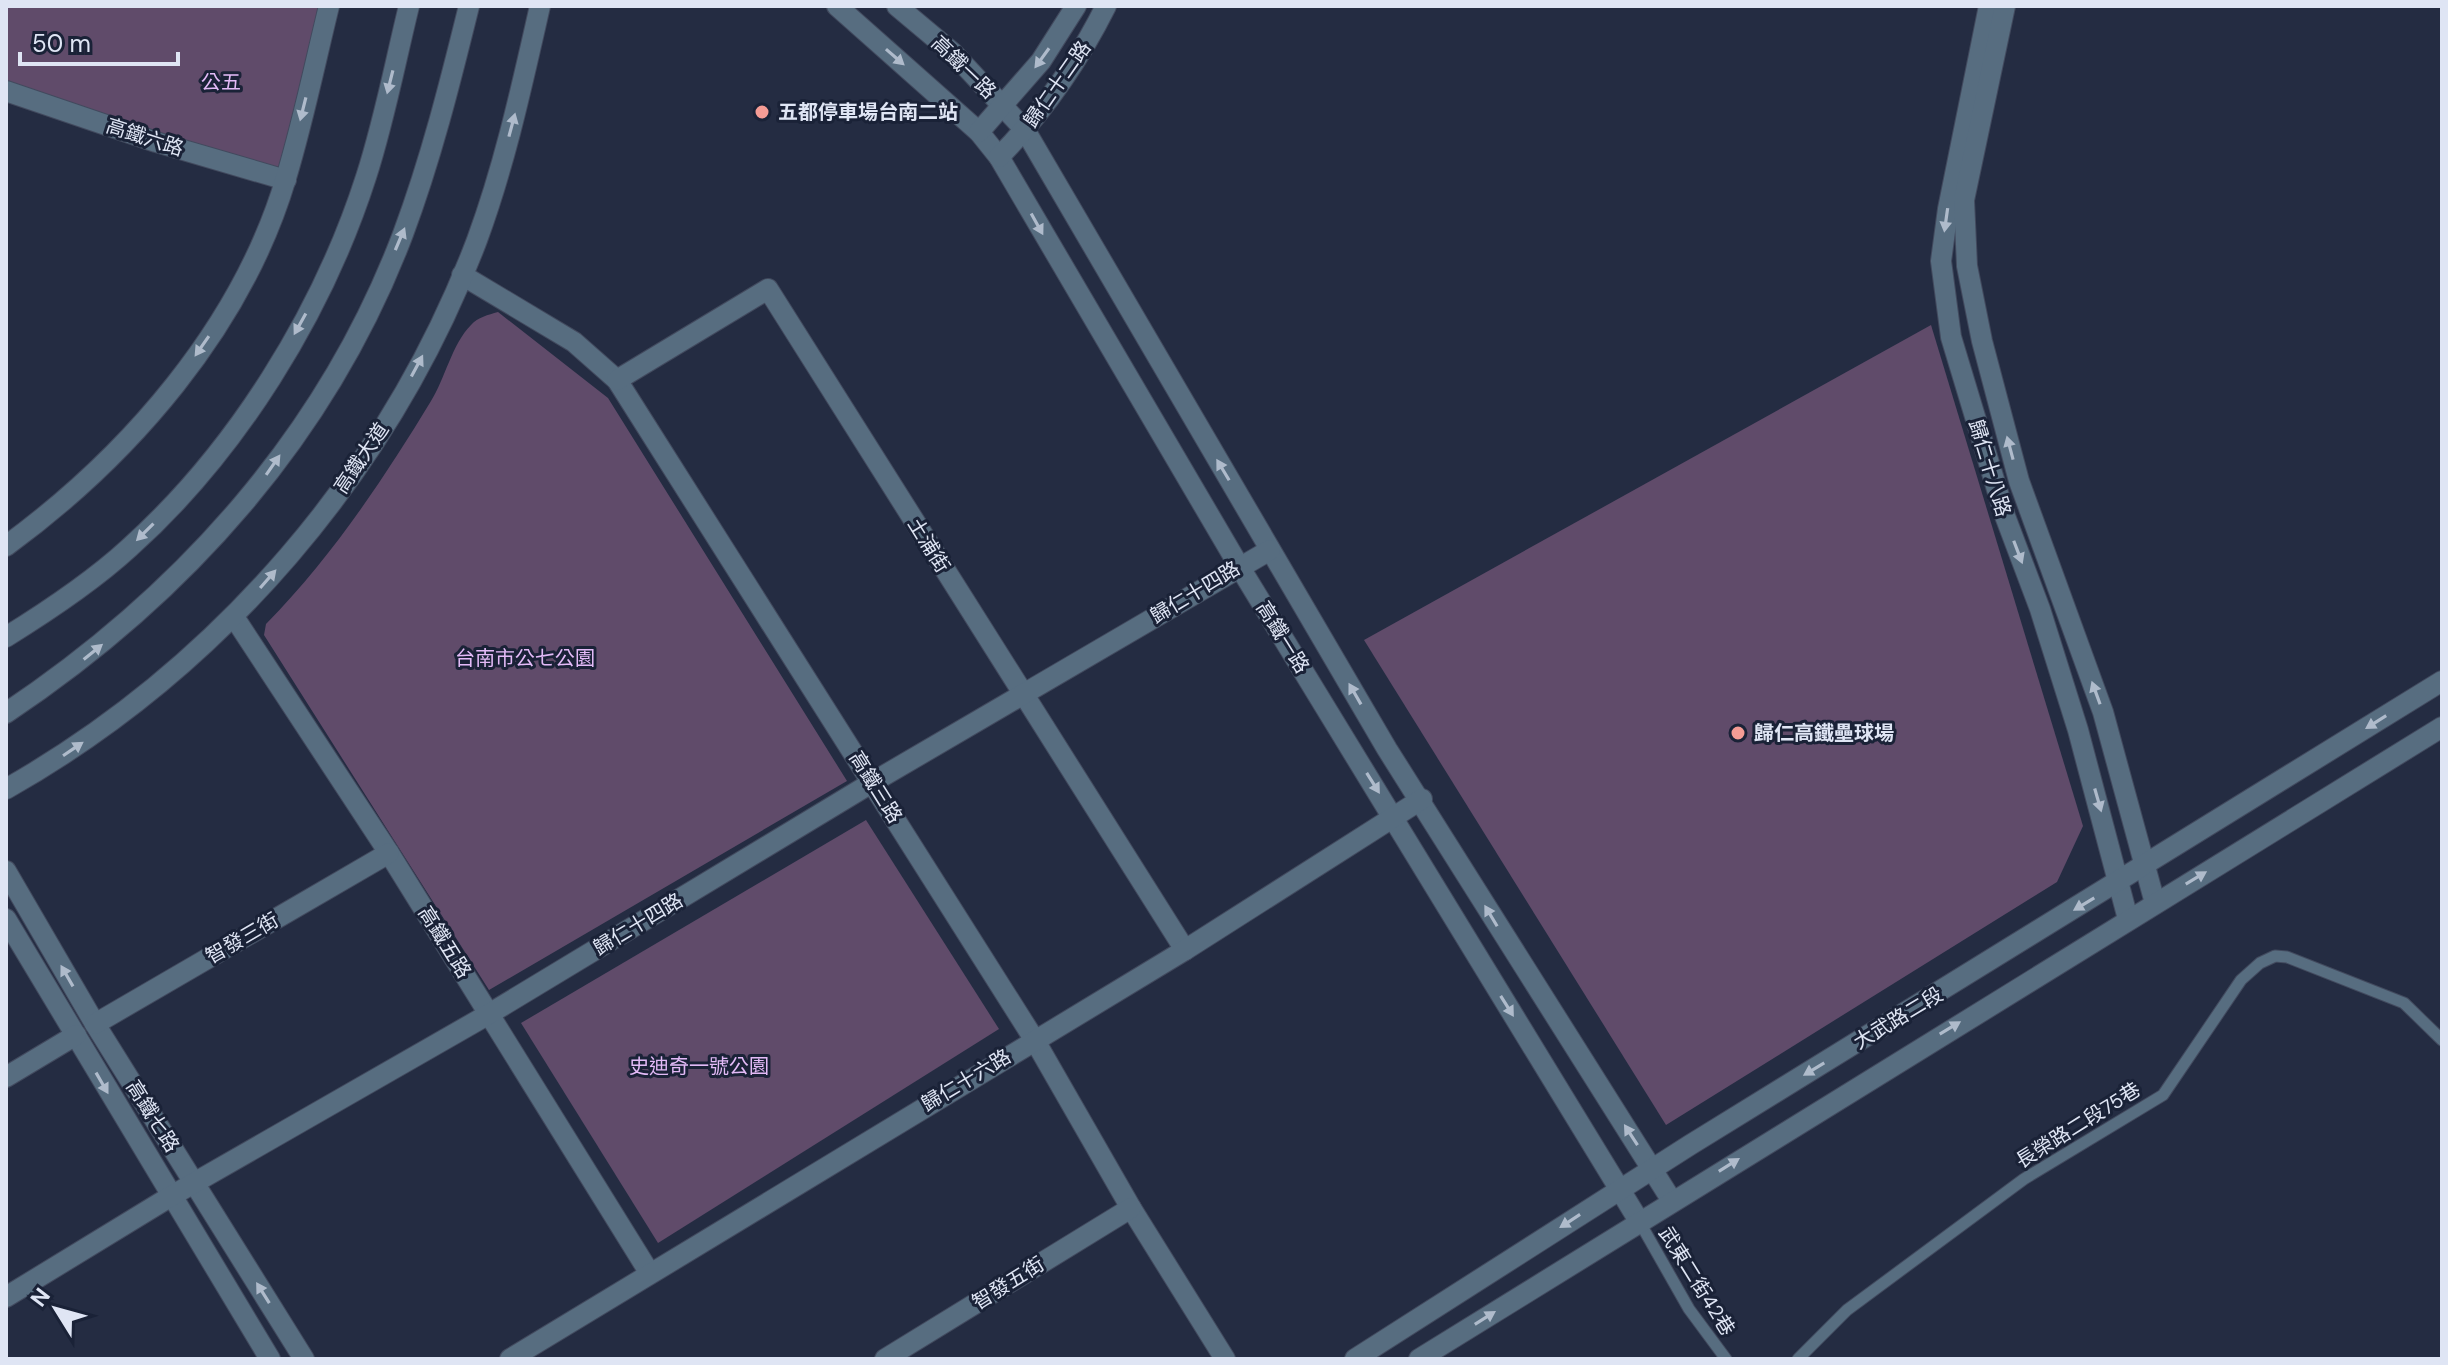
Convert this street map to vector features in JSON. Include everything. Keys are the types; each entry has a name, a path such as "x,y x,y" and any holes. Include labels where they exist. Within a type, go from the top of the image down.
{"street":[{"path":"6,546 88,481 137,430 177,381 241,284 286,180 329,6"},
{"path":"6,637 90,580 150,527 235,428 282,357 344,237 367,176 409,6"},
{"path":"6,713 75,666 186,570 263,479 317,401 351,342 402,236 443,110 469,6"},
{"name":"高鐵大道","path":"6,789 70,752 133,707 234,617 318,521 360,462 400,399 462,275 501,165 540,6"},
{"name":"高鐵一路","path":"837,6 979,132 999,157 1239,566 1394,817 1484,971 1622,1188 1639,1221"},
{"name":"高鐵一路","path":"897,6 953,53 1025,130 1387,749 1422,799 1503,936 1672,1201"},
{"name":"歸仁十二路","path":"979,132 1041,61 1076,6"},
{"name":"歸仁十二路","path":"999,157 1025,130 1066,76 1106,6"},
{"name":"歸仁十八路","path":"1989,6 1952,183 1941,261 1951,337 2005,516 2040,609 2078,730 2121,882 2128,919"},
{"name":"歸仁十八路","path":"2005,6 1964,200 1967,266 1982,341 2019,481 2103,712 2155,903"},
{"name":"高鐵六路","path":"6,91 156,142 286,180"},
{"name":"高鐵三路","path":"462,275 574,342 617,380 1034,1039 1131,1208 1225,1359"},
{"name":"土浦街","path":"617,380 768,289 1185,950"},
{"name":"歸仁十四路","path":"6,1297 173,1195 489,1014 873,782 1270,550"},
{"name":"高鐵五路","path":"234,617 389,853 649,1272"},
{"name":"大武路二段","path":"1355,1359 1622,1188 2442,681"},
{"name":"大武路二段","path":"1419,1359 2442,727"},
{"name":"歸仁十六路","path":"510,1359 1185,950 1422,799"},
{"name":"智發三街","path":"95,1024 389,853"},
{"name":"高鐵七路","path":"6,871 95,1024 304,1359"},
{"name":"高鐵七路","path":"6,919 270,1359"},
{"path":"6,1077 76,1035"},
{"name":"智發五街","path":"885,1359 1131,1208"}],"lane":[{"name":"長榮路二段75巷","path":"1798,1359 1847,1310 2011,1189 2163,1095 2241,980 2260,963 2275,956 2287,957 2404,1003 2442,1040"},
{"name":"武東二街42巷","path":"1639,1221 1689,1309 1726,1359"}],"green space":[{"name":"公五","path":"6,6 327,6 279,180 6,92"},
{"name":"台南市公七公園","path":"498,312 608,398 847,781 489,990 264,635 266,624 334,545 394,460 436,392 464,333 477,320"},
{"name":"歸仁高鐵壘球場","path":"1931,325 2083,826 2057,882 1666,1125 1364,640"},
{"name":"史迪奇一號公園","path":"866,820 999,1029 658,1243 521,1023"}],"place":[{"name":"五都停車場台南二站","path":"762,112"},
{"name":"歸仁高鐵壘球場","path":"1738,733"}]}
